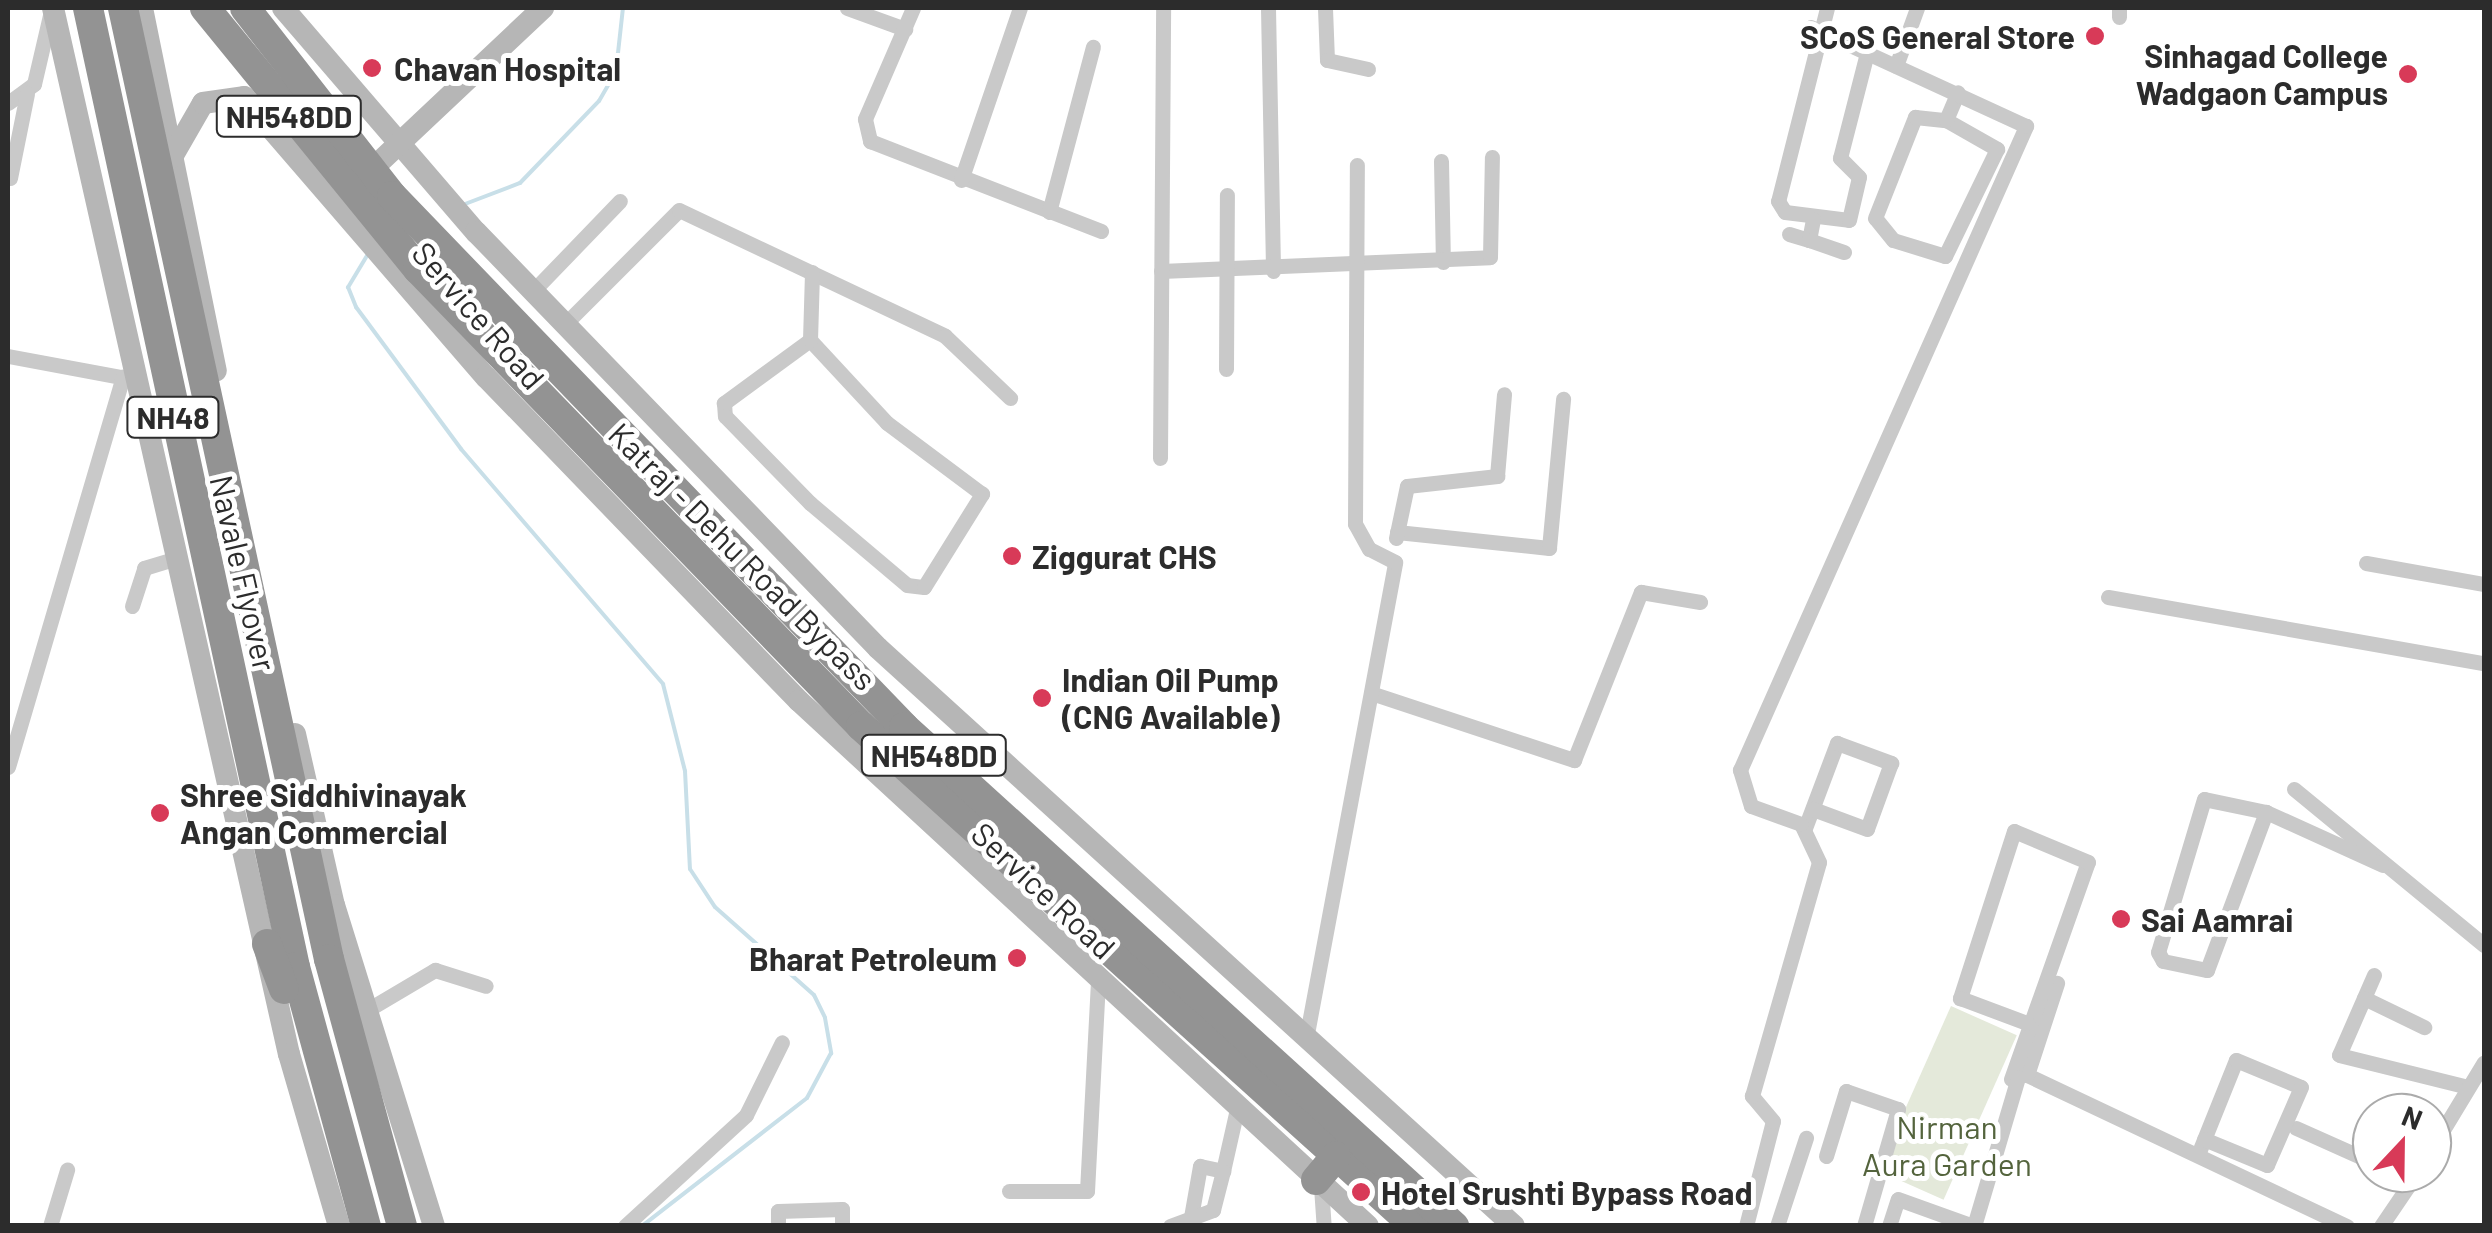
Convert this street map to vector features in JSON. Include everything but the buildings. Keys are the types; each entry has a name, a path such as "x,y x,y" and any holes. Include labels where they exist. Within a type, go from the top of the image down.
{"highway":[{"name":"Navale Flyover","path":"88,8 273,860 344,1145"},
{"name":"Navale Flyover","path":"124,8 299,818 357,1013"},
{"name":"Katraj - Dehu Road Bypass","path":"205,8 332,183 378,217 860,726 1415,1226"},
{"name":"Katraj - Dehu Road Bypass","path":"245,8 370,171 378,217"},
{"name":"Katraj - Dehu Road Bypass","path":"423,268 904,727 1454,1226"},
{"path":"267,944 344,1145"},
{"name":"NH48","path":"357,1013 402,1226"},
{"name":"NH48","path":"344,1145 366,1226"},
{"path":"1318,1182 1336,1156"}],"street":[{"path":"10,178 27,94 52,8"},
{"path":"52,8 130,378 339,1226"},
{"path":"142,8 357,1013 403,1128 434,1226"},
{"path":"283,8 404,154 476,232 982,750 1514,1226"},
{"path":"370,171 404,154 543,8"},
{"path":"846,8 905,29"},
{"path":"913,8 865,132 881,152 1100,231"},
{"path":"961,180 1020,8"},
{"path":"1160,458 1163,8"},
{"path":"1268,8 1273,272"},
{"path":"1325,8 1327,60 1368,69"},
{"path":"1827,8 1814,29 1778,201 1785,212 1813,219 1849,220 1859,177 1840,158 1866,52"},
{"path":"1896,66 1917,8"},
{"path":"1805,828 1752,806 1740,770 2023,120 1814,29"},
{"path":"1049,212 1094,47"},
{"path":"1946,120 1958,92"},
{"path":"8,103 27,94"},
{"path":"172,157 203,103 244,97 332,183"},
{"path":"1915,117 1946,120 1997,149 1945,256 1892,240 1875,218 1915,117"},
{"path":"1161,271 1354,270 1490,257 1492,156"},
{"path":"1441,161 1443,262"},
{"path":"1356,165 1355,524 1368,549 1393,556"},
{"path":"1226,369 1227,195"},
{"path":"533,292 620,201"},
{"path":"565,324 679,210 945,336 1010,398"},
{"name":"Service Road","path":"378,217 799,701 1098,983 1318,1182 1345,1216 1368,1226"},
{"path":"1808,240 1813,219"},
{"path":"1789,234 1844,252"},
{"path":"810,340 724,403 725,416 810,503 908,585 924,586 982,494 887,423 810,340 812,272"},
{"path":"8,356 130,378"},
{"path":"8,767 130,378"},
{"path":"1292,1082 1306,1038 1372,694 1407,486 1497,476 1504,394"},
{"path":"1398,532 1548,548 1563,400"},
{"path":"132,606 144,568 176,558"},
{"path":"2366,562 2484,584"},
{"path":"1372,694 1574,760 1641,592 1700,602"},
{"path":"2108,597 2484,663"},
{"path":"1746,1226 1773,1122 1752,1096 1819,862 1805,828 1812,809 1837,743 1890,763 1867,829 1812,809"},
{"path":"2294,789 2346,823 2383,865 2484,945"},
{"path":"2266,812 2207,970 2159,958 2204,799 2266,812 2383,865"},
{"path":"2019,1077 2027,1023 2088,862 2014,831 1960,998 2027,1023"},
{"path":"357,1013 435,970 486,986"},
{"path":"2374,976 2338,1055 2468,1087"},
{"path":"1009,1191 1087,1191 1098,983"},
{"path":"1889,1226 1898,1199 1974,1226 2019,1077 2057,983"},
{"path":"2364,998 2424,1027"},
{"path":"625,1226 746,1115 782,1042"},
{"path":"2019,1077 2202,1146 2267,1165 2302,1087 2236,1060 2202,1146"},
{"path":"2452,1114 2484,1062"},
{"path":"1826,1156 1846,1091 1898,1109 1864,1226"},
{"path":"1170,1226 1214,1210 1237,1109"},
{"path":"403,1128 416,1226"},
{"path":"2296,1128 2352,1153"},
{"path":"1777,1226 1806,1138"},
{"path":"2202,1146 2347,1226"},
{"path":"1190,1218 1200,1166 1223,1171"},
{"path":"50,1226 67,1170"},
{"path":"1318,1182 1324,1226"},
{"path":"2381,1226 2404,1193"},
{"path":"778,1226 778,1210 842,1209 842,1226"}],"green space":[{"name":"Nirman Aura Garden","path":"1951,1006 2017,1035 1944,1200 1878,1170"}],"waterway":[{"path":"465,204 520,183 599,101 616,71 623,8"},
{"path":"368,254 348,287 356,307 461,449 663,684 685,771 690,869 715,907 814,995 825,1018 831,1053 807,1098 642,1226"}],"place":[{"name":"SCoS General Store","path":"2095,36"},
{"name":"Chavan Hospital","path":"372,68"},
{"name":"Sinhagad College Wadgaon Campus","path":"2408,74"},
{"name":"Ziggurat CHS","path":"1012,556"},
{"name":"Indian Oil Pump (CNG Available)","path":"1042,698"},
{"name":"Shree Siddhivinayak Angan Commercial","path":"160,813"},
{"name":"Sai Aamrai","path":"2121,919"},
{"name":"Bharat Petroleum","path":"1017,958"},
{"name":"Hotel Srushti Bypass Road","path":"1361,1192"}]}
